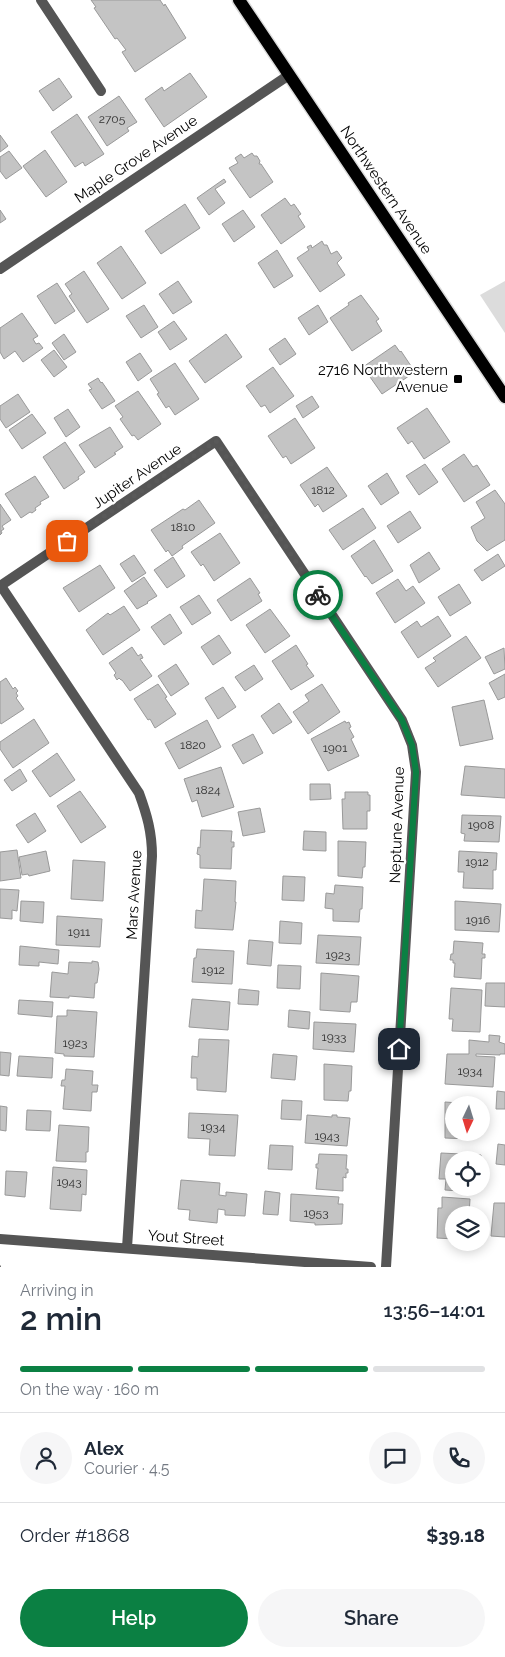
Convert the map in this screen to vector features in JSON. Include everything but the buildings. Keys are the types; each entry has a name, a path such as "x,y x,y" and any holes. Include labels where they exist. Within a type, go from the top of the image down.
{"main road":[{"name":"Northwestern Avenue","path":"239,0 500,380 505,397"}],"street":[{"path":"42,0 101,91"},
{"name":"Maple Grove Avenue","path":"0,269 289,75"},
{"name":"Jupiter Avenue","path":"0,586 216,441"},
{"name":"Neptune Avenue","path":"216,441 402,720 412,745 416,772 386,1267"},
{"name":"Mars Avenue","path":"0,586 139,793 148,816 152,839 152,856 127,1248"},
{"name":"Yout Street","path":"0,1239 371,1267"}],"shaded area":[{"path":"505,281 505,333 480,295"}],"way so far":[{"path":"67,541 216,441 318,595"}],"place":[{"name":"2716 Northwestern Avenue","path":"458,379"}],"route":[{"path":"318,595 402,720 412,745 416,772 399,1049"}]}
